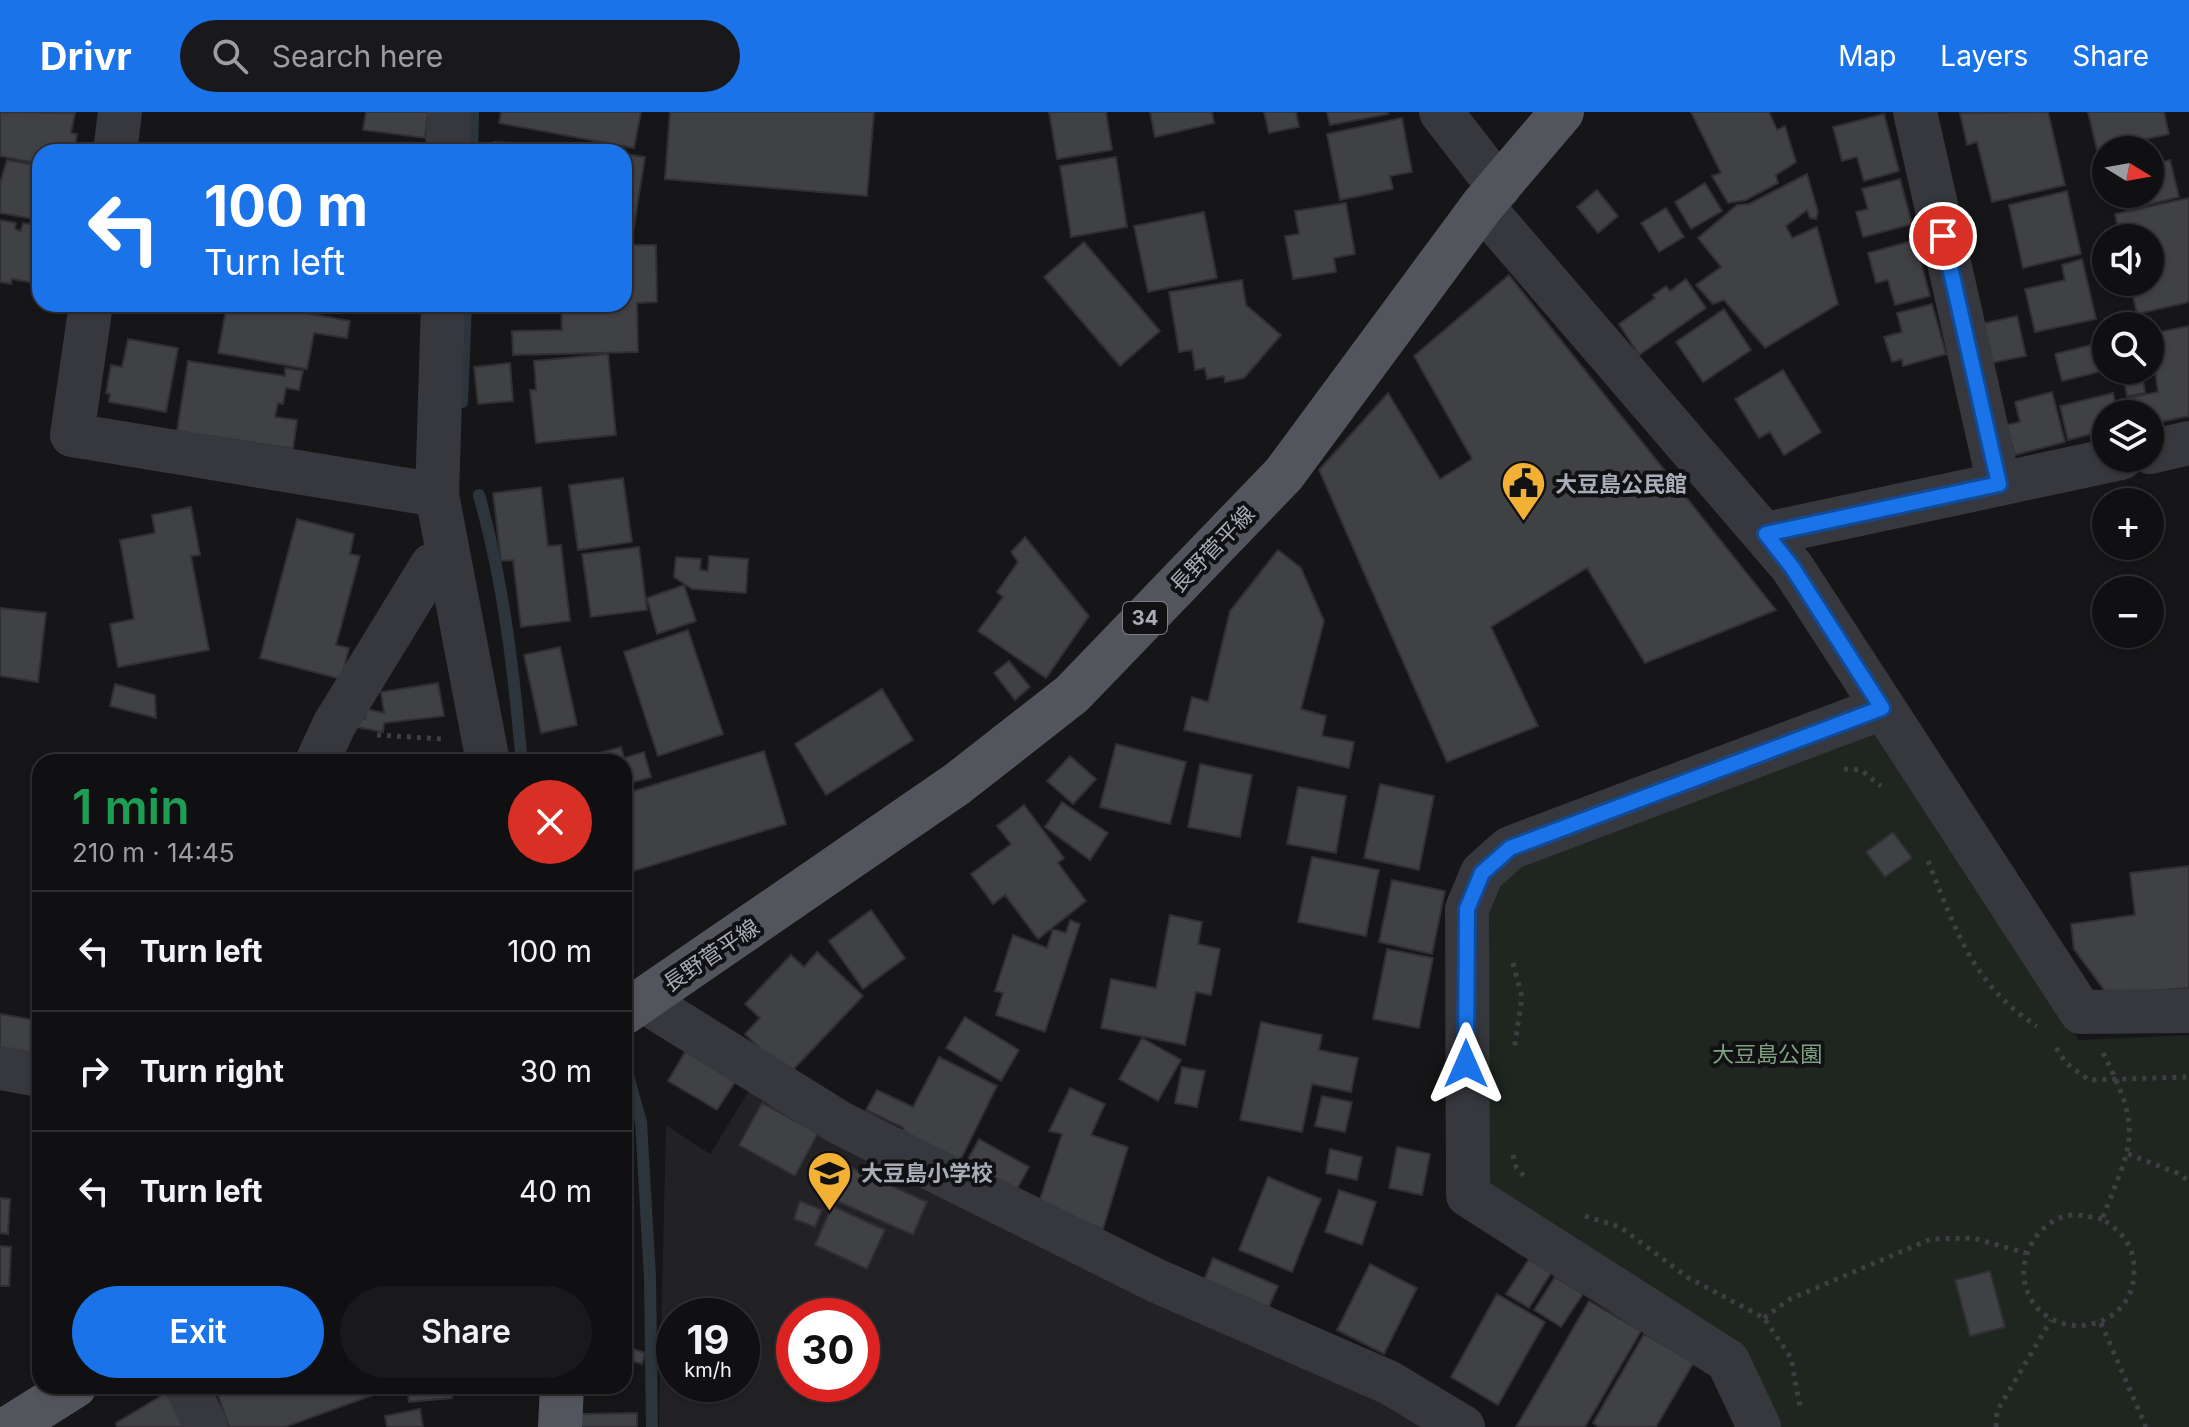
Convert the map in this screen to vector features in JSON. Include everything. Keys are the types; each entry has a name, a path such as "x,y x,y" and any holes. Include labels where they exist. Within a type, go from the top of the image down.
{"main road":[{"name":"長野菅平線","path":"634,1007 957,784 1072,694 1284,474 1490,197 1562,112"},
{"path":"10,1427 62,1394"},
{"path":"560,1427 562,1394"}],"street":[{"path":"116,144 120,112"},
{"path":"447,144 449,112"},
{"path":"1441,112 1490,197 1792,567 2081,1012 2189,1011"},
{"path":"1915,112 1999,484"},
{"path":"90,312 72,435 437,495"},
{"path":"443,312 437,495 486,751"},
{"path":"2164,449 2189,443"},
{"path":"1766,534 2092,464"},
{"path":"325,745 432,565 448,562"},
{"path":"1759,1427 1728,1361 1468,1195 1467,909 1482,873 1510,848 1882,708"},
{"path":"634,1007 840,1123 1157,1281 1390,1383 1463,1427"},
{"path":"0,1068 32,1074"},
{"path":"191,1394 206,1427"}],"path":[{"path":"325,745 400,739 486,751"},
{"path":"1836,769 1861,770 1890,794"},
{"path":"1926,854 1975,969 2010,1009 2046,1032"},
{"path":"1510,953 1522,997 1512,1059"},
{"path":"2053,1042 2066,1063 2089,1080 2189,1077"},
{"path":"2101,1049 2127,1103 2131,1132 2128,1154 2102,1219"},
{"path":"1513,1153 1516,1167 1533,1185"},
{"path":"2128,1154 2177,1173 2189,1181"},
{"path":"1578,1213 1620,1227 1687,1277 1764,1318 1791,1358 1803,1420"},
{"path":"2072,1215 2102,1219 2121,1232 2135,1255 2134,1289 2122,1309 2101,1323 2074,1328 2051,1320 2028,1294 2024,1276 2026,1253 2035,1237 2056,1220 2072,1215"},
{"path":"1764,1318 1790,1299 1931,1239 1973,1238 2026,1253"},
{"path":"1996,1427 1997,1411 2051,1320"},
{"path":"2101,1323 2146,1427"}],"shaded area":[{"name":"大豆島小学校","path":"750,1089 1442,1427 659,1427 660,1402 760,1402 760,1298 662,1298 666,1125 710,1154"}],"green space":[{"name":"大豆島公園","path":"1875,729 2079,1040 2189,1035 2189,1427 1773,1427 1488,1187 1486,898 1502,869"}],"building":[{"path":"0,112 75,113 71,133 77,134 75,144 32,144 32,162 0,156"},
{"path":"366,112 428,112 425,138 363,130"},
{"path":"501,112 641,112 634,148 632,144 612,144 499,123"},
{"path":"670,112 874,112 867,196 665,179"},
{"path":"1049,112 1106,112 1112,150 1057,159"},
{"path":"1150,112 1212,112 1214,123 1155,137"},
{"path":"1264,112 1296,112 1299,127 1269,133"},
{"path":"1327,112 1387,112 1388,114 1330,125"},
{"path":"1691,112 1769,112 1777,130 1785,126 1796,162 1776,175 1778,183 1746,200 1728,203 1712,176 1721,173"},
{"path":"2048,112 2065,185 1992,202 1977,142 1967,145 1960,113"},
{"path":"2088,112 2164,112 2169,134 2160,136 2094,136"},
{"path":"1884,114 1899,171 1864,181 1857,157 1842,161 1833,127"},
{"path":"1402,118 1412,172 1390,176 1393,189 1340,200 1327,134"},
{"path":"494,142 535,144 494,144"},
{"path":"632,155 645,157 632,239"},
{"path":"1116,157 1127,227 1071,237 1060,166"},
{"path":"7,160 32,165 32,219 0,213 0,183"},
{"path":"2170,160 2179,197 2164,201 2164,162"},
{"path":"1807,174 1818,212 1816,219 1810,218 1807,210 1786,226 1792,238 1817,227 1838,304 1765,348 1724,300 1713,304 1696,285 1721,267 1698,238 1737,205 1749,204"},
{"path":"1900,179 1912,224 1863,237 1856,212 1868,209 1862,189"},
{"path":"1705,183 1722,211 1691,229 1675,202"},
{"path":"1597,190 1618,216 1598,233 1577,207"},
{"path":"2067,191 2081,254 2023,268 2009,205"},
{"path":"2189,198 2189,302 2137,312 2133,296 2164,296 2164,224 2117,224 2115,214 2143,208 2164,208 2164,203"},
{"path":"1346,203 1355,254 1334,258 1336,272 1293,279 1285,236 1299,234 1295,211"},
{"path":"1666,208 1684,237 1659,252 1641,223"},
{"path":"1204,212 1217,278 1148,292 1134,226"},
{"path":"0,220 16,223 15,229 21,231 23,223 32,224 32,283 12,279 11,284 0,282"},
{"path":"1915,240 1930,296 1895,305 1888,280 1876,283 1868,253"},
{"path":"1084,242 1160,331 1120,366 1044,277"},
{"path":"632,245 656,245 657,302 637,303 638,352 513,355 512,331 562,330 561,312 632,312"},
{"path":"2082,259 2094,312 2092,320 2035,332 2025,289 2065,280 2062,265"},
{"name":"大豆島公民館","path":"1509,275 1776,610 1645,663 1587,568 1491,627 1538,726 1447,762 1319,470 1388,393 1440,479 1472,459 1414,356"},
{"path":"1686,279 1706,308 1639,355 1619,324 1655,298 1653,295 1666,286 1670,291"},
{"path":"1242,280 1246,305 1281,335 1244,378 1225,382 1224,376 1207,379 1205,368 1195,370 1192,350 1179,352 1169,292"},
{"path":"1932,304 1946,354 1903,366 1902,359 1892,362 1884,337 1902,332 1897,313"},
{"path":"1724,309 1751,350 1703,382 1676,342"},
{"path":"226,312 301,312 350,321 347,338 314,333 307,369 218,353"},
{"path":"2017,316 2026,356 1990,363 1981,324"},
{"path":"2189,326 2189,416 2164,421 2164,400 2119,400 2158,392 2157,384 2164,384 2164,331"},
{"path":"128,339 178,348 166,412 109,402 110,394 106,393 111,365 122,367"},
{"path":"2092,345 2092,374 2062,381 2055,354"},
{"path":"608,354 616,435 536,443 530,390 536,390 534,361"},
{"path":"188,361 285,376 285,368 303,371 299,390 286,388 283,404 278,403 275,417 297,420 293,449 177,431"},
{"path":"510,363 513,401 478,404 474,367"},
{"path":"1783,370 1821,432 1784,455 1770,432 1759,438 1735,399"},
{"path":"2125,384 2144,384 2145,393 2127,396"},
{"path":"2052,392 2065,442 2015,455 2006,425 2020,422 2015,402"},
{"path":"2113,393 2115,400 2092,400 2092,434 2068,440 2060,406"},
{"path":"623,478 632,542 578,550 569,485"},
{"path":"541,487 548,546 561,545 570,621 521,627 513,560 501,561 493,493"},
{"path":"191,507 200,555 191,556 209,650 118,667 110,624 134,619 120,540 155,533 152,515"},
{"path":"297,519 354,534 350,554 360,556 336,645 349,648 341,679 260,658"},
{"path":"1025,537 1089,616 1046,678 978,631 1003,597 997,592 1018,562 1011,552"},
{"path":"639,547 647,610 591,617 582,554"},
{"path":"1278,550 1301,568 1324,621 1301,709 1326,716 1322,736 1354,742 1349,768 1184,730 1192,697 1208,702 1230,611"},
{"path":"709,556 748,559 746,593 692,589 674,577 676,557 701,559 700,570 708,571"},
{"path":"684,585 696,621 657,634 647,598"},
{"path":"0,608 46,613 38,682 0,676"},
{"path":"688,630 723,734 658,756 624,652"},
{"path":"560,647 577,725 541,733 524,655"},
{"path":"1009,661 1030,687 1015,700 994,673"},
{"path":"438,683 444,716 384,723 383,732 351,726 353,716 365,719 367,709 384,713 381,692"},
{"path":"115,684 155,695 156,718 110,706"},
{"path":"882,689 913,740 826,795 795,744"},
{"path":"1116,744 1186,762 1170,824 1100,807"},
{"path":"621,747 623,754 596,754"},
{"path":"764,751 786,824 632,872 632,792"},
{"path":"644,752 651,777 632,783 632,756"},
{"path":"1070,756 1096,779 1073,804 1047,781"},
{"path":"1200,764 1252,775 1240,837 1188,827"},
{"path":"1380,784 1434,796 1419,870 1364,858"},
{"path":"1298,787 1346,796 1336,853 1287,844"},
{"path":"1062,802 1108,833 1090,860 1045,827"},
{"path":"1024,805 1064,858 1058,863 1086,901 1038,939 1005,895 993,904 971,874 1011,844 997,826"},
{"path":"1893,832 1912,858 1885,877 1866,852"},
{"path":"1312,857 1379,870 1366,936 1298,922"},
{"path":"2189,866 2189,988 2107,994 2074,949 2071,924 2135,915 2130,873"},
{"path":"1392,880 1445,891 1432,954 1379,942"},
{"path":"871,910 905,958 863,989 829,941"},
{"path":"1170,915 1202,922 1198,944 1220,949 1211,995 1196,992 1185,1045 1101,1028 1111,979 1156,988"},
{"path":"1070,920 1080,924 1045,1032 996,1015 1003,993 995,991 1013,935 1047,948 1053,929 1066,933"},
{"path":"1387,949 1433,958 1419,1028 1373,1019"},
{"path":"817,952 863,996 788,1075 745,1034 760,1018 745,1004 791,955 804,967"},
{"path":"0,1014 32,1020 32,1062 0,1060"},
{"path":"965,1017 1019,1050 1001,1081 946,1048"},
{"path":"1261,1022 1322,1035 1319,1050 1358,1058 1351,1092 1312,1084 1302,1132 1240,1120"},
{"path":"1142,1038 1181,1060 1158,1101 1119,1079"},
{"path":"688,1047 739,1076 717,1110 668,1081"},
{"path":"939,1057 997,1086 955,1171 898,1141 904,1128 866,1110 877,1090 913,1107"},
{"path":"1182,1067 1205,1071 1197,1107 1175,1103"},
{"path":"1070,1088 1105,1104 1091,1135 1128,1147 1103,1229 1037,1208 1062,1134 1049,1131"},
{"path":"1322,1096 1352,1102 1345,1132 1315,1126"},
{"path":"762,1103 818,1133 795,1176 739,1145"},
{"path":"979,1139 1029,1167 1010,1202 960,1174"},
{"path":"1397,1147 1430,1154 1422,1195 1389,1188"},
{"path":"1330,1149 1362,1157 1357,1180 1326,1173"},
{"path":"832,1159 927,1202 913,1235 817,1192"},
{"path":"1268,1177 1321,1199 1292,1272 1239,1250"},
{"path":"1339,1190 1376,1202 1362,1245 1325,1232"},
{"path":"0,1198 10,1199 8,1234 0,1233"},
{"path":"800,1201 822,1210 815,1227 794,1219"},
{"path":"832,1206 885,1230 867,1269 815,1245"},
{"path":"0,1246 11,1247 9,1286 0,1286"},
{"path":"1213,1258 1278,1286 1266,1313 1202,1285"},
{"path":"1529,1259 1551,1273 1529,1308 1506,1294"},
{"path":"1370,1264 1417,1288 1384,1354 1337,1330"},
{"path":"1990,1271 2005,1327 1970,1336 1955,1280"},
{"path":"1555,1277 1583,1294 1561,1327 1534,1310"},
{"path":"1497,1294 1545,1322 1498,1405 1451,1377"},
{"path":"1589,1301 1641,1331 1585,1427 1516,1427"},
{"path":"1644,1334 1694,1362 1656,1427 1599,1427 1593,1423"},
{"path":"632,1348 645,1353 642,1364 632,1361"},
{"path":"167,1394 189,1427 117,1427 116,1423"},
{"path":"218,1394 376,1394 285,1427 229,1427"},
{"path":"408,1394 452,1394 452,1398 409,1402"},
{"path":"420,1409 423,1427 387,1427 385,1416"},
{"path":"637,1413 637,1427 581,1427 581,1414"}],"waterway":[{"path":"472,144 473,112"},
{"path":"462,402 466,312"},
{"path":"479,495 495,559 506,623 521,753"},
{"path":"632,1090 641,1122 650,1277 652,1427"}],"place":[{"name":"大豆島公民館","path":"1524,523"},
{"name":"大豆島小学校","path":"830,1212"}],"route":[{"path":"1466,1064 1467,909 1482,873 1510,848 1882,708 1792,567 1766,534 1999,484 1943,236"}]}
